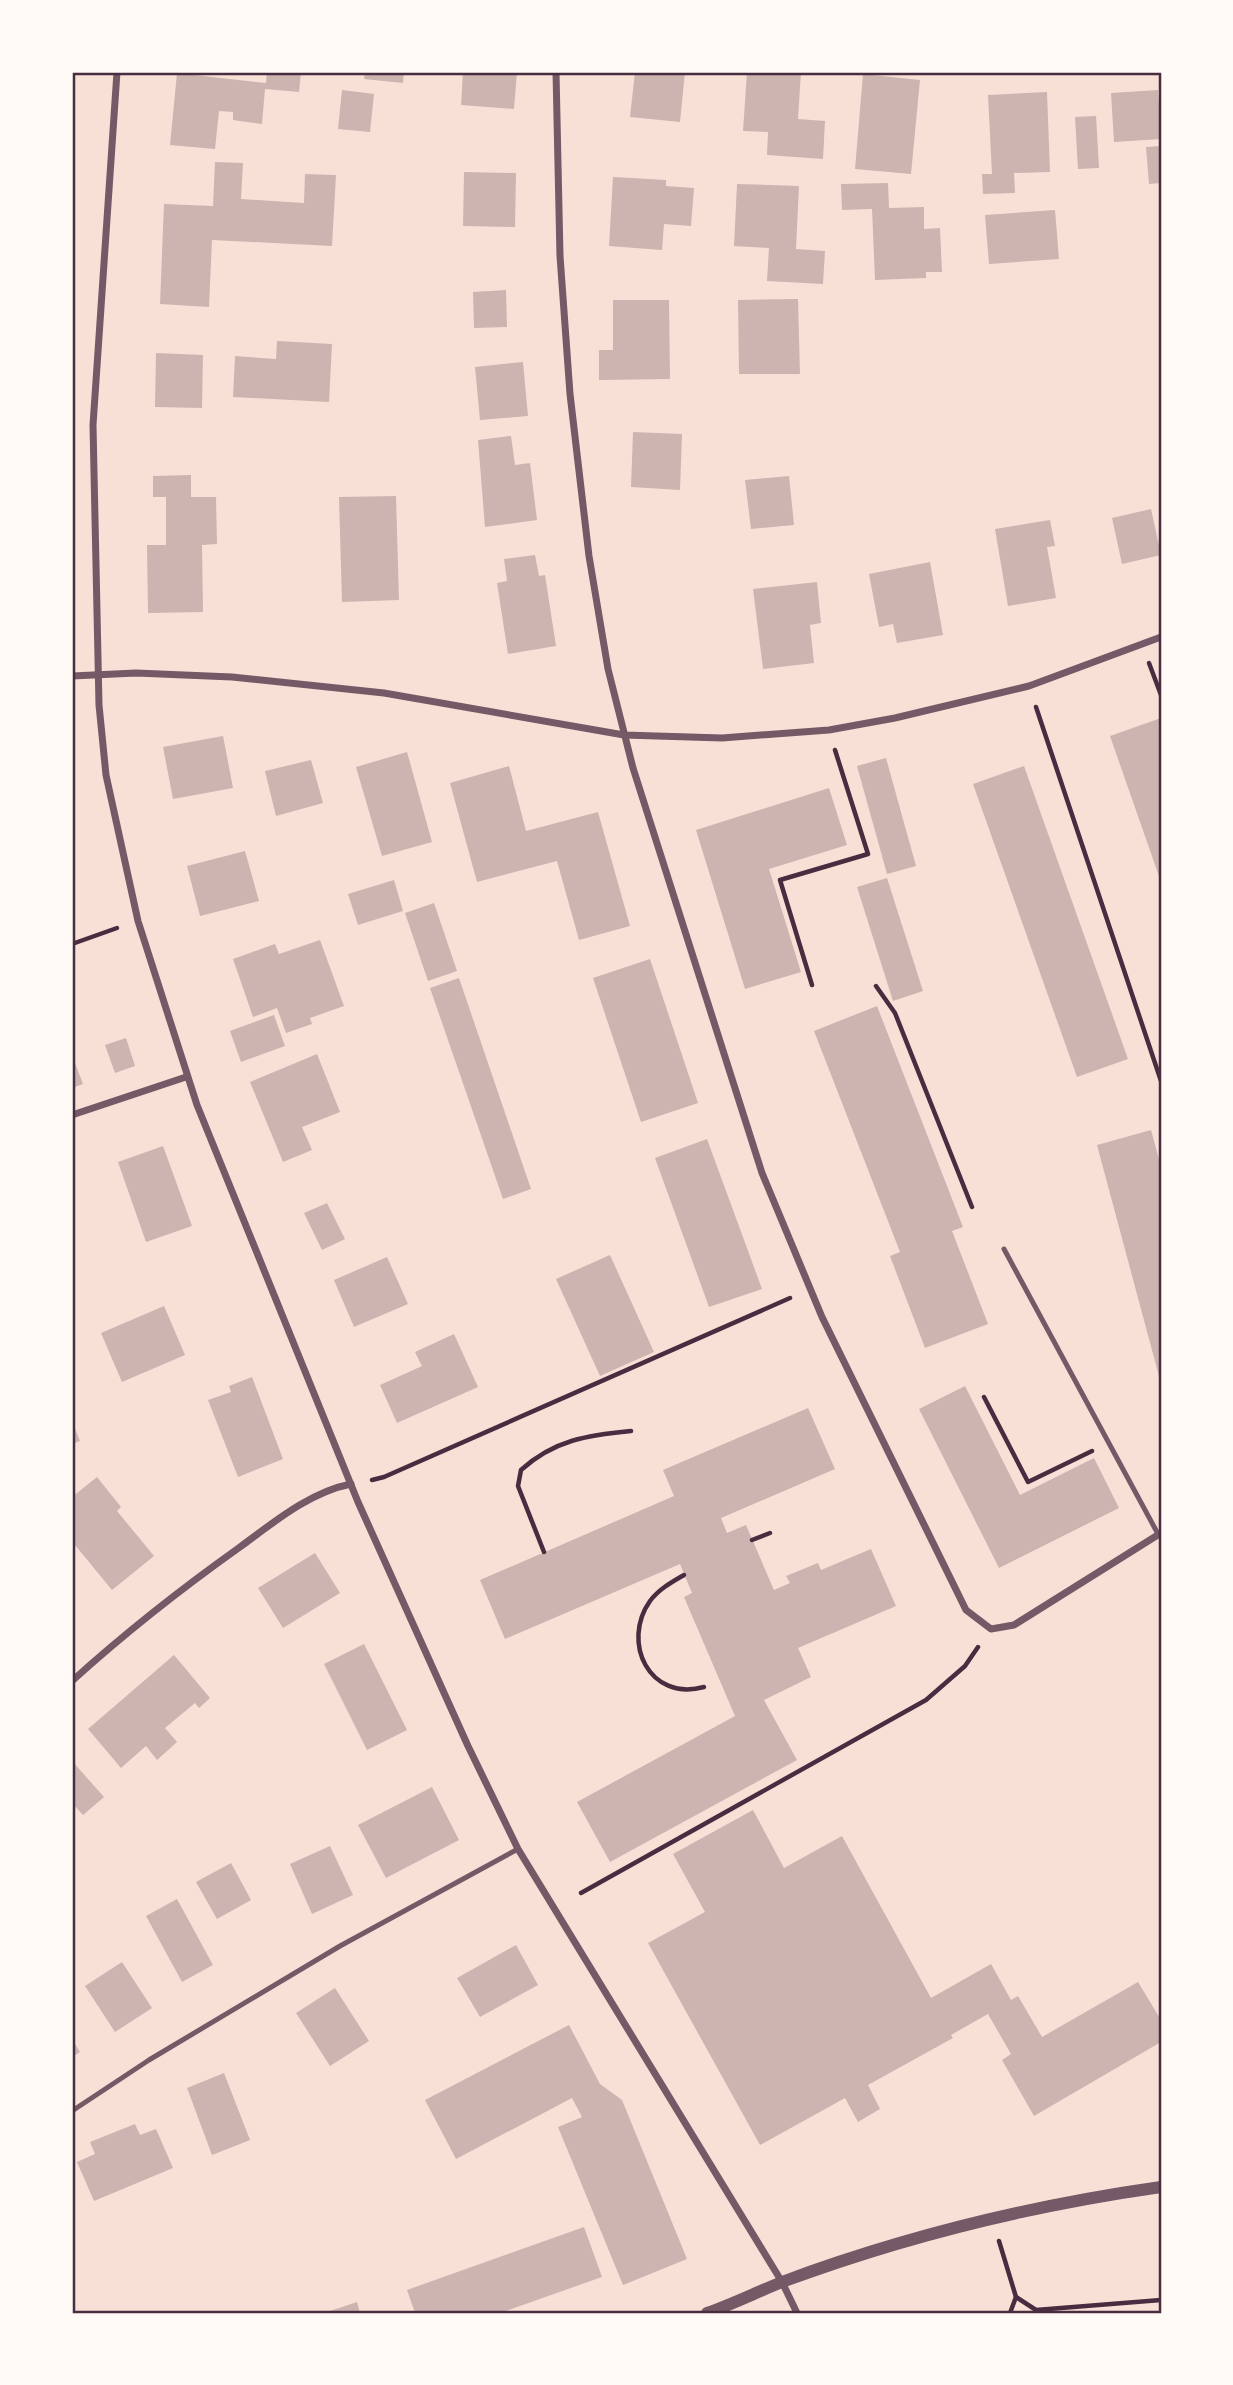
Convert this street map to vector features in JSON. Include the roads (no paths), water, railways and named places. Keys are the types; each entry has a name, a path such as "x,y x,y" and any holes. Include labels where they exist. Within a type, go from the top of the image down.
{"street":[{"path":"117,72 93,425 98,674 106,775 138,921 186,1077 351,1484 468,1746 518,1849 782,2282 797,2313"},
{"path":"556,72 560,256 570,394 589,555 608,669 624,735 762,1173 811,1290 899,1477 966,1610 991,1629 1014,1625 1160,1533"},
{"path":"72,676 98,674 232,677 384,693 624,735 722,738 829,730 1029,686 1161,637"},
{"path":"72,1115 186,1077"},
{"path":"72,1681 160,1605 273,1523 329,1488 351,1484"},
{"path":"707,2313 782,2282 883,2250 992,2220 1108,2194 1161,2187"}],"lane":[{"path":"1004,1250 1160,1533"},
{"path":"72,2111 149,2060 340,1946 518,1849"}]}
